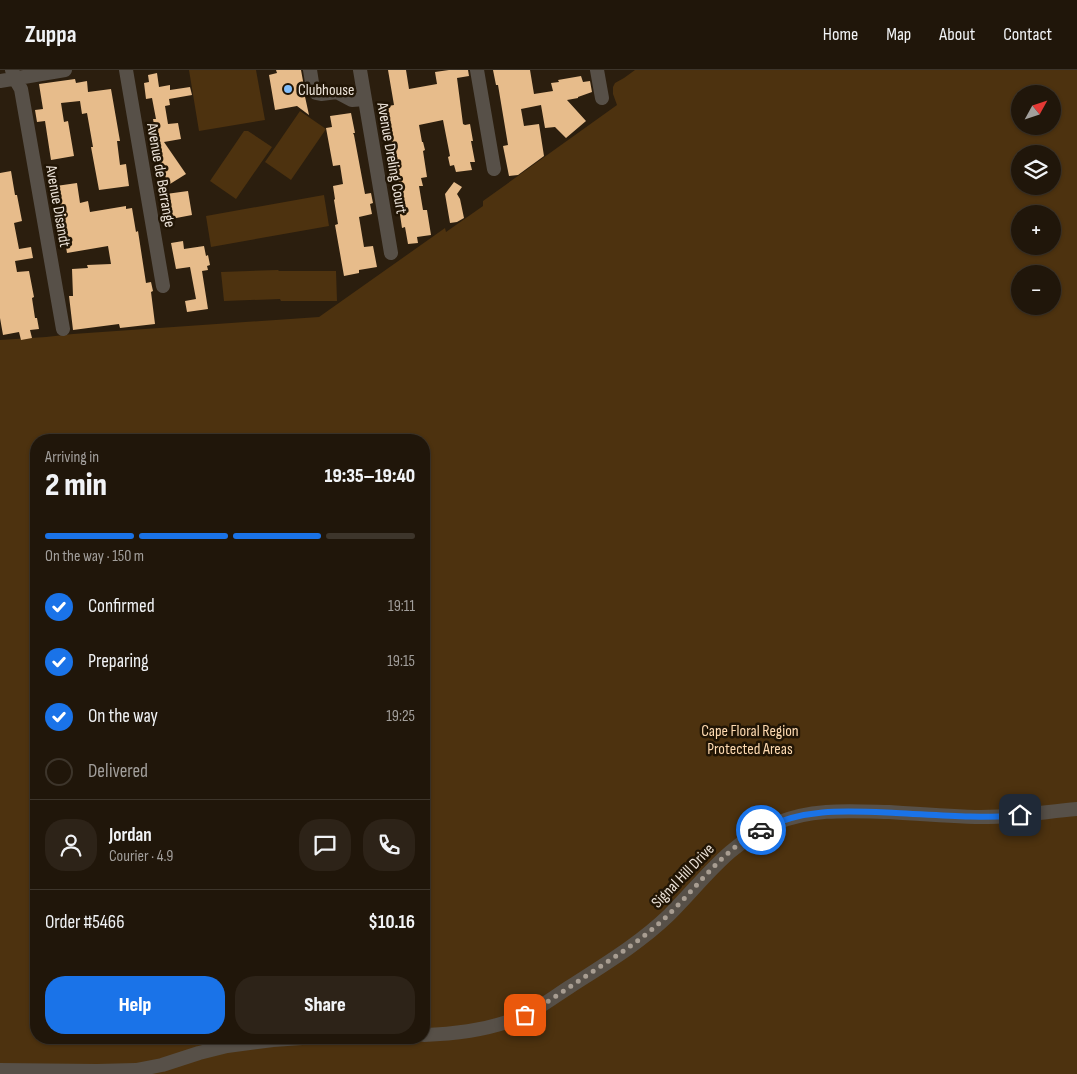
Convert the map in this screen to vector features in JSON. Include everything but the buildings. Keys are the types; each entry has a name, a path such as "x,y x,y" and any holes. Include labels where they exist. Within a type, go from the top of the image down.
{"street":[{"path":"0,81 65,70"},
{"name":"Avenue de Berrange","path":"126,70 163,286"},
{"path":"310,70 313,89 316,93 338,92 352,100 366,99"},
{"name":"Avenue Dreling Court","path":"360,70 392,252"},
{"path":"477,70 494,169"},
{"path":"597,70 602,98"},
{"name":"Avenue Disandt","path":"19,77 63,329"},
{"name":"Signal Hill Drive","path":"430,1035 457,1033 488,1026 516,1019 534,1010 640,939 667,916 720,860 737,845 756,833 780,822 807,814 840,811 988,817 1077,809"},
{"path":"0,1070 136,1070 162,1065 227,1046 242,1044"}],"green space":[{"path":"189,70 256,70 265,120 199,131"},
{"name":"Cape Floral Region Protected Areas","path":"635,70 1077,70 1077,1074 0,1074 0,340 319,317 445,228 446,232 483,206 483,201 617,105 613,94 615,83"},
{"path":"300,111 326,129 291,180 265,162"},
{"path":"244,131 248,131 272,147 236,199 210,181"},
{"path":"324,195 329,226 211,247 206,216"},
{"path":"278,270 336,271 337,301 281,301 280,299 224,301 221,272"}],"way so far":[{"path":"525,1015 644,936 667,916 727,854 737,845 761,830"}],"place":[{"name":"Clubhouse","path":"288,89"}],"route":[{"path":"761,830 791,818 813,813 840,811 988,817 1020,815"}]}
